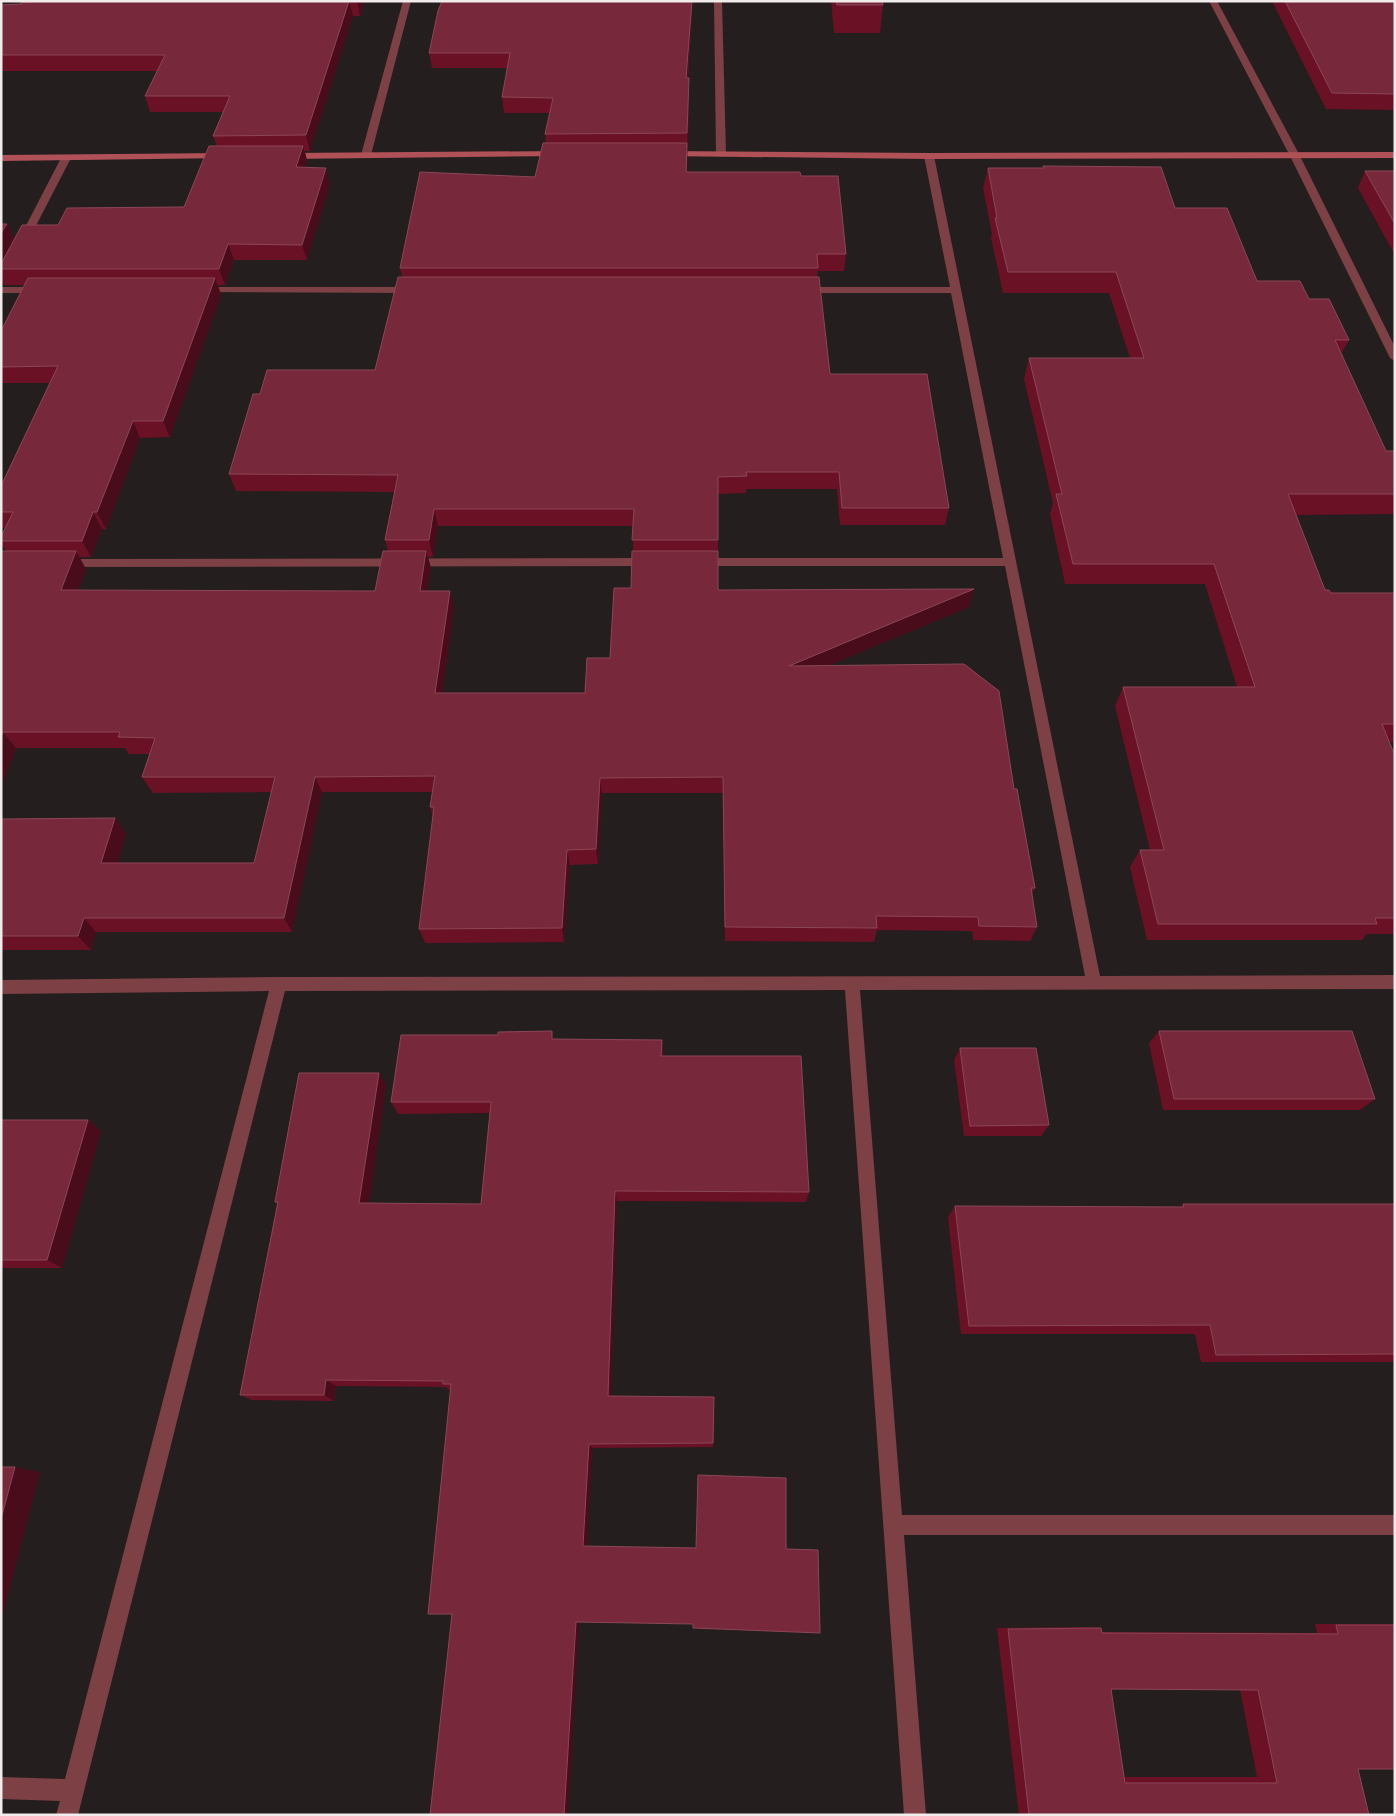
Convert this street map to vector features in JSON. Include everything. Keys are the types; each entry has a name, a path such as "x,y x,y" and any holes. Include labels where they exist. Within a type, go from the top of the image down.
{"street":[{"path":"366,155 407,1"},
{"path":"718,1 722,154"},
{"path":"1213,1 1294,154 1395,358"},
{"path":"276,156 574,154"},
{"path":"652,154 929,156 1395,155"},
{"path":"1,158 236,156"},
{"path":"929,156 1094,982"},
{"path":"19,249 66,158"},
{"path":"1,290 51,290"},
{"path":"190,290 420,290"},
{"path":"788,290 957,290"},
{"path":"51,563 661,562"},
{"path":"681,562 1011,562"},
{"path":"852,982 915,1815"},
{"path":"1,987 279,984 1395,982"},
{"path":"67,1815 279,984"},
{"path":"894,1525 1395,1525"},
{"path":"1,1788 74,1790"}],"building":[{"path":"34,1 349,1 306,135 213,136 230,96 145,96 165,55 1,55 1,5"},
{"path":"442,1 692,1 686,78 689,78 687,133 545,134 553,98 502,97 510,53 429,53"},
{"path":"836,1 882,1 883,5 837,5"},
{"path":"1285,1 1395,1 1395,94 1332,93"},
{"path":"543,143 687,143 686,172 800,172 801,176 838,176 846,254 817,254 818,268 400,268 420,172 535,177"},
{"path":"209,146 303,146 296,167 326,168 302,245 228,244 219,269 1,269 1,264 22,225 58,225 67,208 184,207"},
{"path":"1043,166 1161,167 1175,208 1227,208 1257,281 1300,281 1309,299 1329,299 1349,340 1335,340 1386,451 1395,451 1395,494 1288,494 1325,590 1329,590 1331,593 1395,593 1395,724 1382,724 1395,756 1395,918 1375,918 1377,924 1158,924 1140,850 1164,850 1123,687 1255,687 1214,564 1073,564 1056,494 1062,494 1029,358 1144,358 1116,272 1008,272 995,218 997,218 988,168 1044,168"},
{"path":"1365,171 1395,171 1395,224"},
{"path":"1,224 7,224 1,233"},
{"path":"398,277 819,277 830,374 927,374 949,508 842,508 839,472 746,472 747,476 718,477 718,540 632,540 634,509 434,509 429,540 385,540 398,475 229,474 253,394 260,394 267,370 375,370"},
{"path":"28,278 215,278 163,421 133,421 97,512 93,512 82,541 1,541 1,537 13,512 1,512 1,486 58,366 1,367 1,331"},
{"path":"1,551 76,551 61,590 375,591 383,551 426,551 420,591 450,591 435,693 585,693 587,658 610,658 614,588 631,588 632,551 718,551 718,590 974,589 789,666 964,664 999,691 1014,789 1017,789 1035,888 1031,888 1037,927 979,926 978,917 876,916 877,928 725,927 723,777 600,778 596,849 567,850 562,928 419,929 434,807 430,807 435,776 315,777 284,918 84,918 78,936 1,936 1,819 115,818 101,863 254,863 275,777 142,777 155,738 118,737 120,732 3,732 1,738"},
{"path":"552,1031 552,1039 662,1040 661,1056 801,1056 809,1192 615,1191 608,1396 714,1397 713,1443 589,1444 583,1546 696,1548 698,1475 786,1478 786,1549 818,1550 820,1633 693,1628 693,1624 576,1622 564,1815 430,1815 452,1614 428,1614 451,1384 443,1384 443,1381 326,1380 324,1395 240,1395 278,1202 275,1202 299,1073 379,1073 359,1203 481,1204 491,1102 391,1102 401,1035 498,1035 498,1032"},
{"path":"1159,1031 1352,1031 1375,1099 1174,1099"},
{"path":"960,1048 1036,1048 1049,1125 970,1126"},
{"path":"1,1120 88,1120 47,1260 1,1260"},
{"path":"1183,1204 1395,1204 1395,1354 1216,1355 1210,1325 969,1326 955,1206 1184,1207"},
{"path":"1,1467 15,1467 1,1519"},
{"path":"1336,1625 1395,1625 1395,1769 1358,1769 1369,1815 1029,1815 1008,1629 1101,1628 1102,1633 1338,1634","holes":["1111,1689 1258,1690 1277,1783 1125,1783"]}]}
